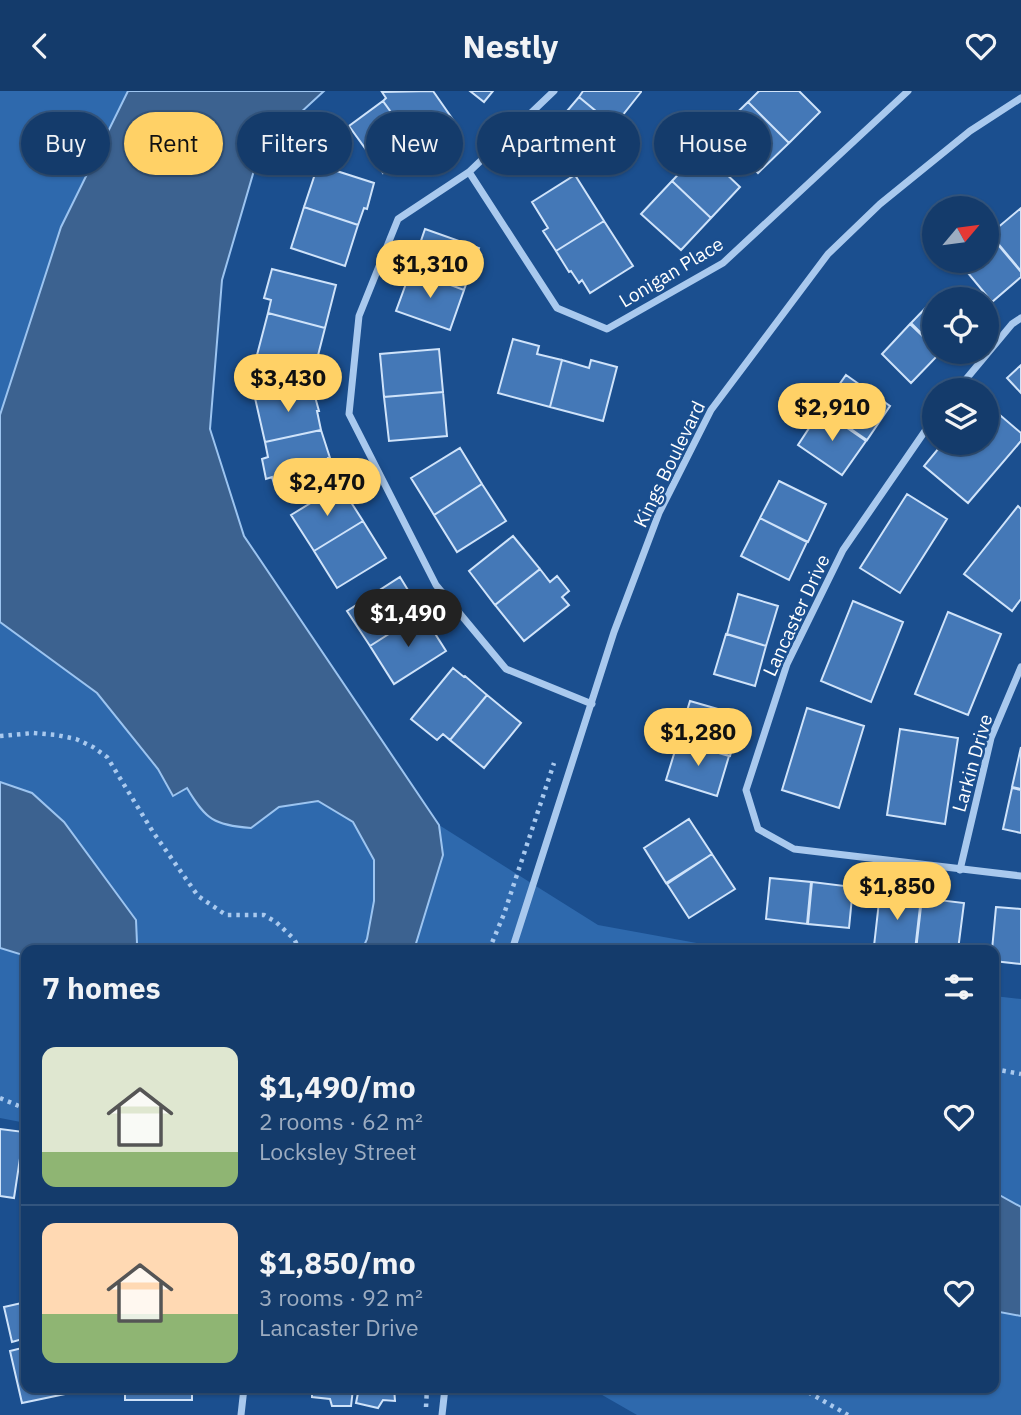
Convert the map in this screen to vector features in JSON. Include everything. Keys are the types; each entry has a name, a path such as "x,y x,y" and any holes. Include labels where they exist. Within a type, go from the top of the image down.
{"street":[{"path":"554,91 469,171 398,219 359,316 349,414 436,585 506,669 592,704"},
{"name":"Lonigan Place","path":"469,171 557,308 607,329 723,263 908,91"},
{"name":"Kings Boulevard","path":"514,945 614,632 659,513 711,410 828,254 880,204 950,147 1021,98"},
{"path":"967,378 1012,324 1021,318"},
{"name":"Lancaster Drive","path":"922,436 844,550 788,664 746,790 758,829 794,849 1021,876"},
{"name":"Larkin Drive","path":"960,870 991,738 1021,667"},
{"path":"241,1415 243,1393"},
{"path":"442,1415 444,1393"}],"path":[{"path":"0,736 33,733 56,735 76,739 93,747 107,757 153,832 198,896 226,915 264,915 276,922 297,945"},
{"path":"491,945 557,755"},
{"path":"999,1070 1021,1074"},
{"path":"0,1098 21,1107"},
{"path":"425,1415 427,1393"},
{"path":"810,1393 848,1415"}],"shaded area":[{"path":"0,91 324,91 301,112 237,112 237,175 253,175 222,280 210,429 244,536 439,825 598,925 708,945 21,945 21,1122 0,1118"},
{"path":"128,91 324,91 301,112 237,112 237,175 253,175 222,280 210,429 244,536 439,825 443,855 416,945 364,945 374,901 374,860 353,822 318,801 279,807 251,828 228,825 212,819 187,788 173,796 158,769 97,693 0,622 0,415 61,227 87,175 110,175 110,128"},
{"path":"0,782 32,793 64,822 136,920 137,943 21,945 21,954 0,948"},
{"path":"999,997 1021,999 1021,1415 637,1415 599,1393 999,1393"},
{"path":"999,1195 1021,1207 1021,1316 999,1312"}],"building":[{"path":"433,91 448,112 391,112 383,101 386,98 382,92"},
{"path":"470,91 493,91 484,102"},
{"path":"583,91 641,91 625,112 597,112 579,97"},
{"path":"759,91 799,91 820,112 789,143 771,125 771,112 758,112 748,102"},
{"path":"579,97 597,112 566,112"},
{"path":"383,101 391,112 368,112"},
{"path":"748,102 758,112 738,112"},
{"path":"366,114 366,150 352,130 352,124"},
{"path":"771,125 789,143 771,160"},
{"path":"315,175 349,175 374,183 367,209 364,208 358,225 304,207"},
{"path":"575,175 604,221 556,251 543,231 548,228 532,202"},
{"path":"678,175 727,175 740,187 711,218 672,181"},
{"path":"672,181 711,218 681,250 641,214"},
{"path":"304,207 358,225 345,266 291,248"},
{"path":"1021,208 1021,271 999,245 999,226"},
{"path":"604,221 633,266 590,293 582,280 579,283 571,271 569,272 556,251"},
{"path":"425,229 479,248 464,290 411,270"},
{"path":"999,246 1021,272 1021,277 999,296 999,287 980,287 968,273 999,273"},
{"path":"272,269 336,285 325,328 268,313 271,300 264,298"},
{"path":"411,270 464,290 450,330 396,311"},
{"path":"922,312 922,334 911,323"},
{"path":"268,313 325,328 314,371 257,355"},
{"path":"910,324 922,336 922,364 929,364 911,383 882,354"},
{"path":"513,339 539,346 537,354 562,360 550,407 498,393"},
{"path":"439,349 443,392 384,397 380,354"},
{"path":"562,360 589,368 591,360 617,367 603,421 550,407"},
{"path":"1021,365 1021,393 1007,378"},
{"path":"846,375 890,406 867,440 822,409"},
{"path":"312,386 321,430 265,442 255,398"},
{"path":"443,392 447,436 389,441 384,397"},
{"path":"821,410 866,441 842,475 798,445"},
{"path":"999,414 1021,433 1021,441 968,503 924,466 933,455 999,455"},
{"path":"321,430 330,458 330,471 274,484 272,477 266,479 262,459 268,457 265,442"},
{"path":"460,448 482,484 434,515 411,478"},
{"path":"779,481 826,504 808,542 760,518"},
{"path":"482,484 506,521 457,552 434,515"},
{"path":"340,485 363,521 314,551 291,515"},
{"path":"907,494 947,519 900,593 860,568"},
{"path":"1018,506 1021,509 1021,599 1012,611 964,574"},
{"path":"760,518 807,542 789,580 741,556"},
{"path":"363,521 386,558 337,588 314,551"},
{"path":"513,536 540,569 495,605 469,571"},
{"path":"540,569 550,582 557,576 569,591 562,597 569,605 524,641 495,605"},
{"path":"400,577 422,613 370,646 347,611"},
{"path":"738,594 778,606 766,646 727,634"},
{"path":"853,601 903,622 871,702 821,681"},
{"path":"948,612 1001,634 968,715 915,694"},
{"path":"422,613 446,651 394,684 370,646"},
{"path":"726,634 766,646 755,686 714,674"},
{"path":"453,668 487,695 450,740 443,734 437,740 411,719"},
{"path":"487,695 521,723 484,768 450,740"},
{"path":"690,701 742,716 730,756 678,740"},
{"path":"807,708 864,726 839,808 782,790"},
{"path":"900,729 958,738 945,824 887,815"},
{"path":"678,741 729,756 717,796 666,780"},
{"path":"1021,747 1021,789 1012,787"},
{"path":"1012,788 1021,790 1021,833 1003,829"},
{"path":"689,819 712,854 666,883 644,848"},
{"path":"712,854 735,889 689,918 667,884"},
{"path":"770,878 811,882 807,924 766,919"},
{"path":"812,882 853,887 849,928 808,924"},
{"path":"880,893 921,898 916,945 874,945"},
{"path":"922,898 964,903 959,945 917,945"},
{"path":"996,907 1021,909 1021,964 999,962 999,945 992,945"},
{"path":"0,1129 21,1132 21,1152 14,1198 0,1196"},
{"path":"21,1303 21,1339 12,1342 4,1307"},
{"path":"21,1348 21,1393 70,1393 22,1403 10,1351"},
{"path":"125,1393 192,1393 192,1400 125,1400"},
{"path":"312,1393 353,1393 351,1406 332,1406 330,1399 312,1397"},
{"path":"358,1393 394,1393 395,1401 383,1400 378,1408 356,1403"}]}
